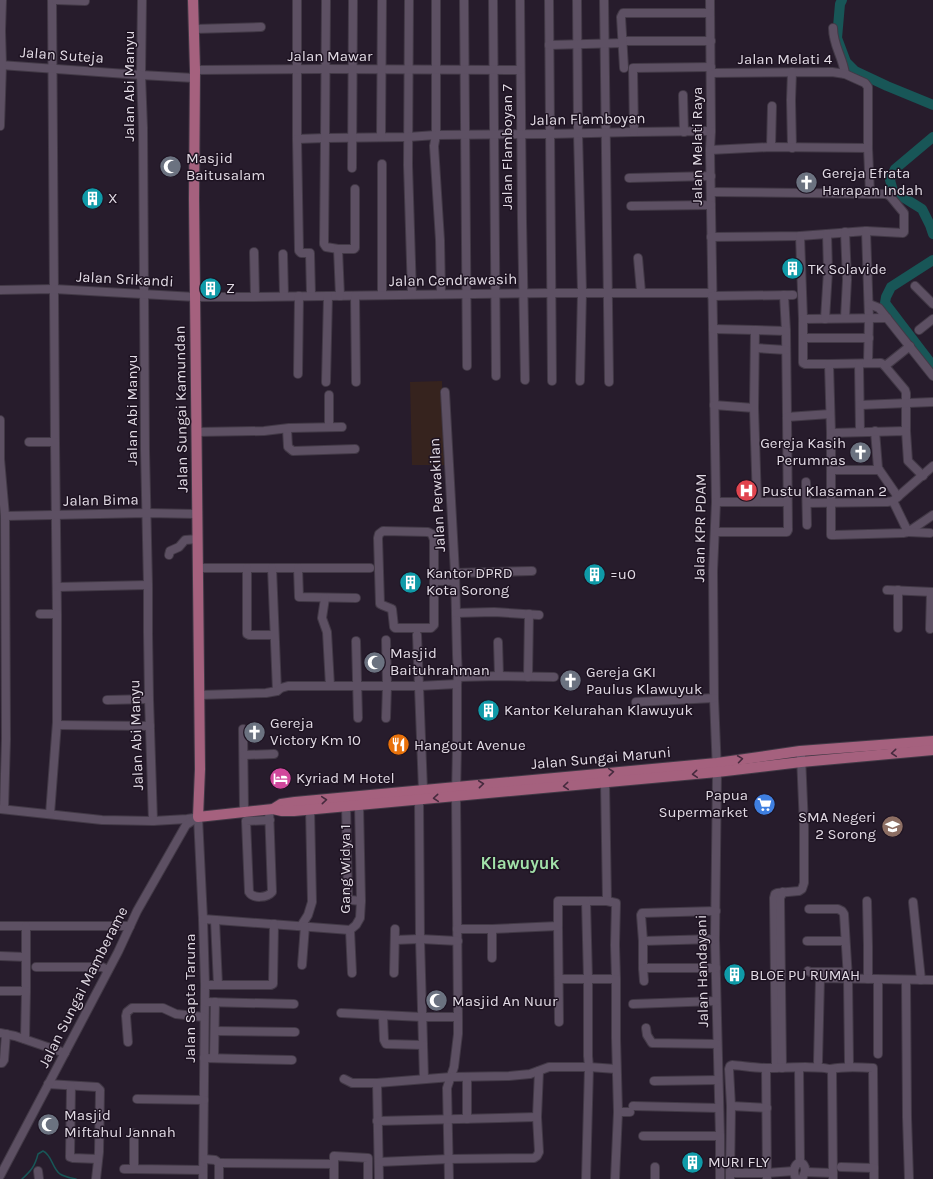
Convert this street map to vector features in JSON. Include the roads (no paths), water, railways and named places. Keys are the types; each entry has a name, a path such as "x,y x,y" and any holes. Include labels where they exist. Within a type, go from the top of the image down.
{"main road":[{"name":"Jalan Sungai Kamundan","path":"193,0 195,74 194,199 200,769 198,817"},
{"name":"Jalan Sungai Maruni","path":"456,792 605,782 801,756 933,741"},
{"name":"Jalan Sungai Maruni","path":"801,756 933,750"},
{"name":"Jalan Sungai Maruni","path":"271,809 280,804 295,802 421,795 717,767"},
{"name":"Jalan Sungai Maruni","path":"198,817 244,811 271,809 282,811 359,805 421,795"}],"street":[{"path":"0,126 0,31 2,0"},
{"path":"50,814 57,726 57,515 55,442 52,0"},
{"path":"56,0 85,1"},
{"name":"Jalan Abi Manyu","path":"142,0 141,75 145,294 145,450 149,700 153,821"},
{"path":"297,0 296,69 299,251 301,253 310,253 311,295"},
{"path":"352,168 353,0"},
{"path":"381,137 382,0"},
{"path":"409,0 408,137 412,294"},
{"path":"436,0 437,70 436,135 434,153 436,163 440,240 441,294"},
{"path":"464,0 468,366"},
{"path":"493,0 496,376"},
{"name":"Jalan Flamboyan 7","path":"520,0 523,293 526,380"},
{"path":"549,0 552,381"},
{"path":"577,0 578,133 582,292 580,381"},
{"path":"604,0 609,382"},
{"name":"Jalan Melati Raya","path":"710,0 712,295"},
{"path":"326,1 324,244 326,247 354,249 355,189"},
{"path":"624,68 622,14 710,13"},
{"path":"194,29 261,27"},
{"path":"832,28 833,37 845,74"},
{"path":"549,45 711,41"},
{"name":"Jalan Suteja","path":"1,65 141,75 195,74"},
{"name":"Jalan Melati 4","path":"634,132 633,68 832,72 845,74 864,82 867,86 870,194"},
{"name":"Jalan Mawar","path":"195,74 296,69 520,70"},
{"path":"792,72 792,148"},
{"path":"683,95 684,132"},
{"path":"771,147 772,106"},
{"name":"Jalan Flamboyan","path":"297,138 711,131"},
{"path":"710,150 771,147 868,148"},
{"path":"382,164 382,296"},
{"path":"629,178 711,176"},
{"path":"711,192 886,194 890,196 904,213 903,233 866,231 800,236 711,237"},
{"path":"631,206 711,205"},
{"path":"866,231 869,304 868,364"},
{"path":"845,232 847,280 845,318"},
{"path":"825,319 828,271 827,234"},
{"path":"800,236 803,363 881,363 885,366 904,386 906,393 908,461 923,476"},
{"path":"338,249 340,296"},
{"path":"254,252 255,297"},
{"path":"283,254 284,296"},
{"path":"638,258 641,292"},
{"path":"915,286 933,304"},
{"name":"Jalan Srikandi","path":"0,290 54,289 195,297"},
{"name":"Jalan Cendrawasih","path":"195,297 311,295 382,296 412,294 582,292 788,295 786,331"},
{"name":"Jalan KPR PDAM","path":"712,295 716,502 713,571 714,698 717,767"},
{"path":"298,374 299,296"},
{"path":"326,382 328,296"},
{"path":"356,296 356,382"},
{"path":"869,304 879,308 933,376"},
{"path":"803,319 887,318"},
{"path":"919,330 933,319"},
{"path":"713,329 786,331 788,530 785,532 715,532"},
{"path":"755,330 754,408 757,502"},
{"path":"803,338 869,338"},
{"path":"885,366 910,346"},
{"path":"755,348 786,350"},
{"path":"829,364 831,534 896,534 908,532 930,533"},
{"path":"859,364 860,432"},
{"name":"Jalan Perwakilan","path":"445,392 455,577 458,681 456,792 458,1034 454,1067 447,1088 449,1179"},
{"path":"329,396 329,427"},
{"path":"860,405 933,402"},
{"path":"714,405 754,408"},
{"path":"786,417 830,414"},
{"path":"0,420 0,459 3,511 2,809"},
{"path":"196,432 264,431 295,428 342,427"},
{"path":"287,429 288,446 289,449 293,451 355,449"},
{"path":"874,431 879,470 896,499 908,532"},
{"path":"831,433 906,431"},
{"path":"29,442 55,442"},
{"path":"807,503 896,499 933,466"},
{"path":"831,470 879,470"},
{"path":"806,482 807,525"},
{"path":"716,502 787,502"},
{"name":"Jalan Bima","path":"3,511 57,515 147,513 197,514"},
{"path":"908,532 933,515"},
{"path":"386,531 428,532 432,534 434,540 435,581 434,626 429,629 394,627 392,609 382,605 380,602 378,538 380,533 386,531"},
{"path":"169,555 170,551 179,548 185,540 198,539"},
{"path":"198,568 370,568"},
{"path":"246,568 246,634 274,635"},
{"path":"272,568 277,691"},
{"path":"298,568 299,597 356,598"},
{"path":"435,581 455,577 532,571"},
{"path":"57,588 148,585"},
{"path":"887,590 932,592 930,629"},
{"path":"898,590 898,628"},
{"path":"325,598 322,618 327,632 330,686"},
{"path":"456,613 494,612 540,615"},
{"path":"40,614 57,614"},
{"path":"528,677 529,614"},
{"path":"417,635 421,795 420,939 424,1079"},
{"path":"386,640 386,718"},
{"path":"356,641 358,718"},
{"path":"498,642 499,676"},
{"path":"199,694 266,693 277,691 288,686 419,686 499,676 554,678"},
{"path":"636,702 714,698"},
{"path":"107,700 149,700"},
{"path":"57,726 150,726"},
{"path":"243,729 244,811"},
{"path":"244,755 274,754"},
{"path":"779,1068 780,898 783,892 799,892 804,883 804,826 801,756"},
{"name":"Jalan Handayani","path":"717,767 715,940 720,1179"},
{"path":"605,782 607,901"},
{"name":"Gang Widya 1","path":"350,930 355,927 359,921 361,901 359,805"},
{"path":"346,806 348,898 351,900 361,901"},
{"name":"Jalan Sungai Maruni","path":"2,809 102,820 153,821 198,817"},
{"path":"270,820 246,821 249,892 253,897 268,896 272,892 271,809"},
{"path":"302,965 303,926 312,902 310,809"},
{"name":"Jalan Sapta Taruna","path":"198,817 204,919 205,985 203,1179"},
{"name":"Jalan Sungai Mamberame","path":"0,1176 118,952 137,911 186,824 198,817"},
{"path":"348,868 360,868"},
{"path":"559,1022 558,901 614,902 616,904 616,1069 618,1112 615,1179"},
{"path":"586,901 589,1067 586,1179"},
{"path":"867,901 868,979"},
{"path":"914,902 921,980"},
{"path":"809,909 838,909 844,914 850,1062"},
{"path":"644,981 642,913 716,911"},
{"path":"204,919 350,930 352,973"},
{"path":"215,920 218,985"},
{"path":"205,985 273,984 274,924"},
{"path":"0,926 130,926"},
{"path":"25,1039 26,926"},
{"path":"457,929 558,926"},
{"path":"394,973 395,929"},
{"path":"492,929 492,958"},
{"path":"395,940 420,939 458,941"},
{"path":"643,941 715,940"},
{"path":"807,941 846,941"},
{"path":"0,956 26,957"},
{"path":"36,967 102,967 108,970"},
{"path":"643,968 716,968"},
{"path":"808,971 878,980 933,980"},
{"path":"818,1062 820,978 847,976"},
{"path":"559,979 616,979"},
{"path":"878,980 878,1054"},
{"path":"906,980 909,1179"},
{"path":"0,991 26,992"},
{"path":"633,1004 716,1001"},
{"path":"204,1002 294,1004"},
{"path":"214,1058 215,1002"},
{"path":"128,1042 126,1016 127,1012 132,1008 163,1008 176,1014 204,1017"},
{"path":"341,1013 383,1016 458,1017"},
{"path":"383,1016 384,1040 386,1044 423,1045"},
{"path":"646,1028 647,1035 652,1044 717,1044"},
{"path":"215,1031 295,1032"},
{"path":"0,1063 4,1060 3,1034 25,1039 64,1052"},
{"path":"204,1058 292,1060"},
{"path":"799,1068 800,1162 796,1166 795,1175 730,1176 730,1066 766,1068 779,1068 799,1068 817,1068 831,1069 837,1067 851,1067 874,1068 874,1179"},
{"path":"344,1079 352,1083 377,1083 451,1077 509,1076 530,1074 549,1067 616,1069"},
{"path":"766,1068 767,1176"},
{"path":"800,1162 804,1164 803,1175 833,1176 831,1069"},
{"path":"379,1162 534,1158 539,1152 537,1117 539,1071"},
{"path":"467,1077 467,1119"},
{"path":"654,1081 718,1080"},
{"path":"377,1083 380,1179"},
{"path":"48,1084 98,1087 100,1090 96,1179"},
{"path":"71,1086 70,1157 98,1159"},
{"path":"137,1099 204,1100"},
{"path":"731,1106 767,1108"},
{"path":"618,1112 631,1109 719,1108"},
{"path":"377,1121 537,1117"},
{"path":"134,1133 134,1169"},
{"path":"643,1136 720,1136"},
{"path":"334,1179 334,1156 368,1158 368,1179"},
{"path":"204,1159 215,1160 219,1163 334,1164"},
{"path":"219,1163 219,1179"},
{"path":"655,1167 655,1179"},
{"path":"841,1167 874,1168"},
{"path":"124,1169 203,1170"},
{"path":"156,1169 157,1179"}],"waterway":[{"path":"842,0 840,4 837,38 846,62 855,71 933,105"},
{"path":"933,137 895,169 890,180 893,191 922,209 933,234"},
{"path":"933,260 891,287 885,303 933,366"},
{"path":"22,1179 36,1162 38,1154 43,1151 48,1155 60,1174 76,1179"}],"place":[{"name":"Masjid Baitusalam","path":"170,167"},
{"name":"Gereja Efrata Harapan Indah","path":"806,182"},
{"name":"X","path":"92,198"},
{"name":"TK Solavide","path":"792,269"},
{"name":"Z","path":"211,288"},
{"name":"Gereja Kasih Perumnas","path":"861,452"},
{"name":"Pustu Klasaman 2","path":"747,491"},
{"name":"=u0","path":"595,574"},
{"name":"Kantor DPRD Kota Sorong","path":"411,582"},
{"name":"Masjid Baituhrahman","path":"374,662"},
{"name":"Gereja GKI Paulus Klawuyuk","path":"570,681"},
{"name":"Kantor Kelurahan Klawuyuk","path":"489,710"},
{"name":"Gereja Victory Km 10","path":"254,732"},
{"name":"Hangout Avenue","path":"398,745"},
{"name":"Kyriad M Hotel","path":"281,778"},
{"name":"Papua Supermarket","path":"764,804"},
{"name":"SMA Negeri 2 Sorong","path":"892,826"},
{"name":"BLOE PU RUMAH","path":"734,975"},
{"name":"Masjid An Nuur","path":"437,1001"},
{"name":"Masjid Miftahul Jannah","path":"48,1124"},
{"name":"MURI FLY","path":"692,1162"}],"district":[{"name":"Klawuyuk","path":"520,863"}]}
